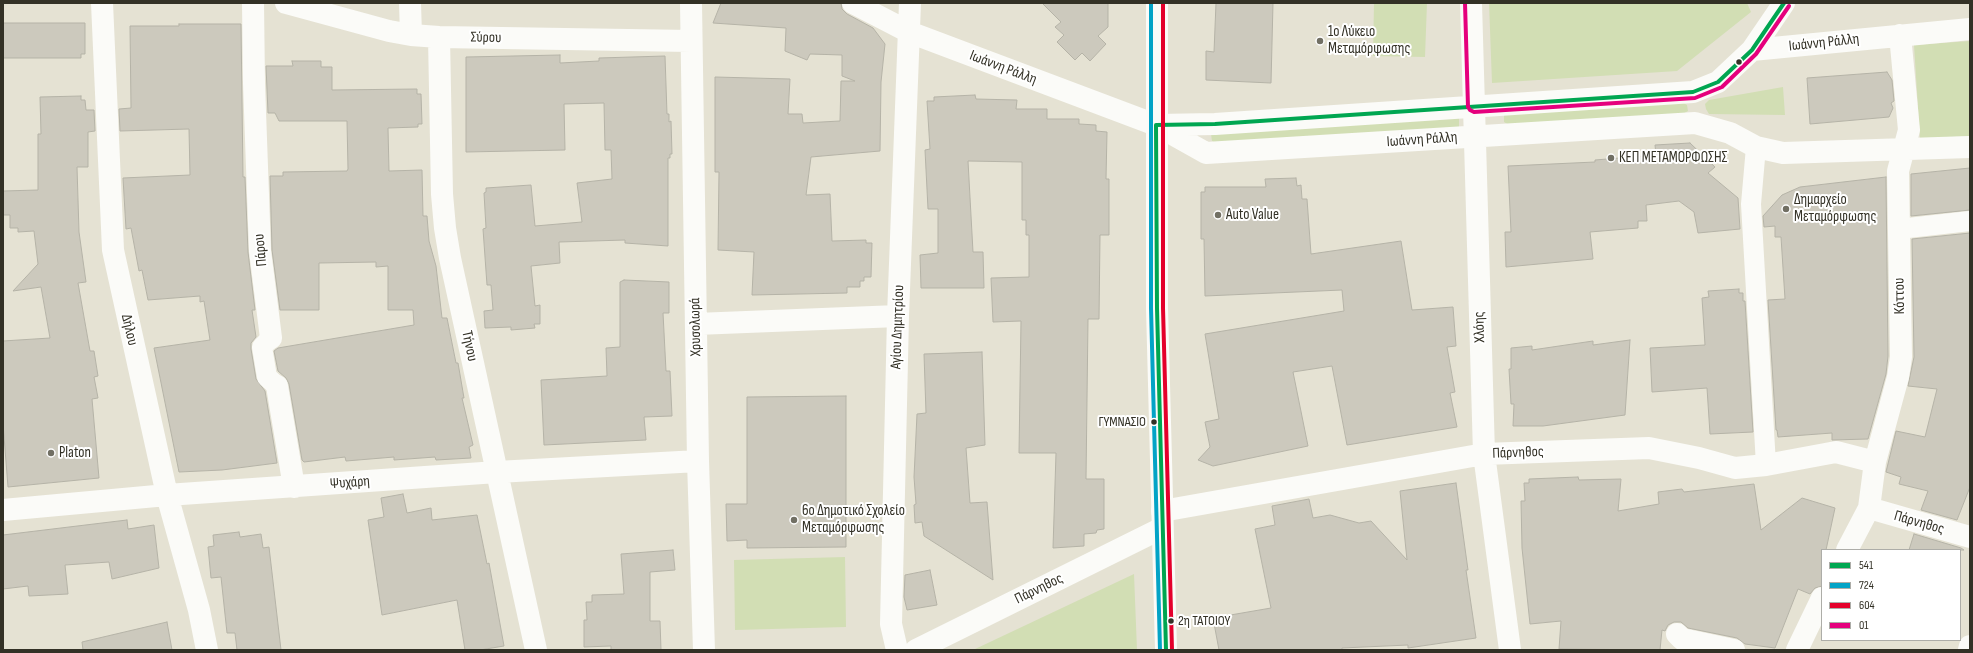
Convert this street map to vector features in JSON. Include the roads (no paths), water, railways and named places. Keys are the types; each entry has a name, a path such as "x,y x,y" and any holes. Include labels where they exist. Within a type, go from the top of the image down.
{"street":[{"name":"Δήλου","path":"102,3 113,250 167,496 199,610 207,650"},
{"name":"Πάρου","path":"253,3 254,83 260,251 271,338 262,347 267,377 277,386 294,487"},
{"name":"Σύρου","path":"286,3 389,32 411,35 439,37 691,41"},
{"path":"410,3 411,35"},
{"name":"Χρυσολωρά","path":"691,3 698,462 704,650"},
{"name":"Ιωάννη Ράλλη","path":"854,3 909,32 1156,125 1206,153 1695,122 1730,133 1756,147 1783,153 1970,147"},
{"name":"Αγίου Δημητρίου","path":"897,650 891,624 898,316 910,3"},
{"path":"1157,3 1157,308 1166,650"},
{"name":"Χλόης","path":"1471,3 1484,454 1510,650"},
{"path":"1752,50 1784,3"},
{"name":"Ιωάννη Ράλλη","path":"1156,125 1215,124 1693,92 1718,82 1752,50 1970,29"},
{"name":"Κόττου","path":"1848,549 1869,508 1875,462 1898,377 1901,357 1898,171 1905,149 1908,130 1900,35"},
{"name":"Τήνου","path":"439,37 442,194 445,228 536,650"},
{"path":"1693,92 1695,122"},
{"path":"1756,147 1751,204 1766,465"},
{"path":"1899,229 1970,221"},
{"path":"696,324 898,316"},
{"name":"Πάρνηθος","path":"916,650 1162,520 1484,454 1649,448 1699,458 1735,468 1766,465 1836,452 1875,462"},
{"name":"Ψυχάρη","path":"3,510 167,496 497,472 698,462"},
{"name":"Πάρνηθος","path":"1869,508 1970,537"},
{"path":"1797,650 1821,600"},
{"path":"1677,634 1682,639 1734,650"},
{"path":"1969,650 1970,646"}],"place":[{"name":"1ο Λύκειο Μεταμόρφωσης","path":"1320,41"},
{"name":"ΚΕΠ ΜΕΤΑΜΟΡΦΩΣΗΣ","path":"1611,158"},
{"name":"Δημαρχείο Μεταμόρφωσης","path":"1786,209"},
{"name":"Auto Value","path":"1218,215"},
{"name":"ΓΥΜΝΑΣΙΟ","path":"1154,422"},
{"name":"Platon","path":"51,453"},
{"name":"6ο Δημοτικό Σχολείο Μεταμόρφωσης","path":"794,520"},
{"name":"2η ΤΑΤΟΙΟΥ","path":"1171,621"}]}
